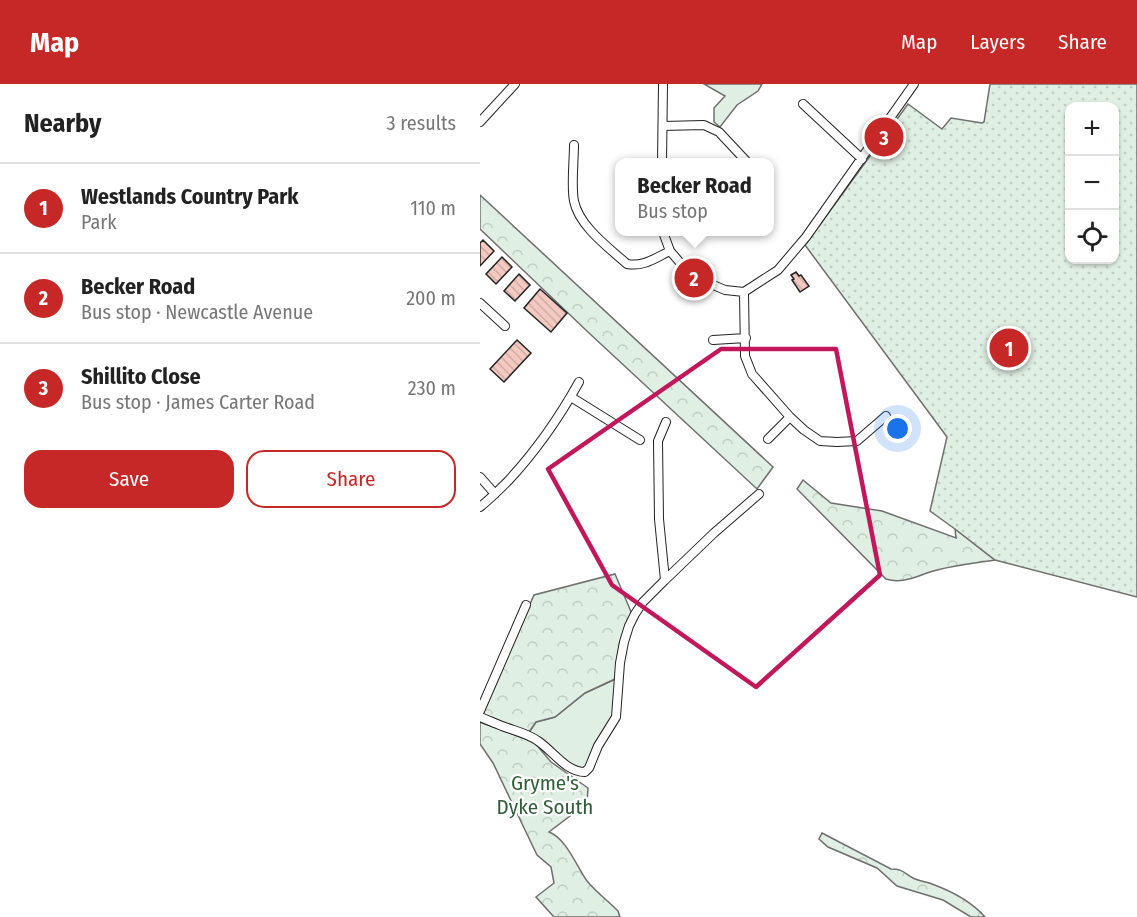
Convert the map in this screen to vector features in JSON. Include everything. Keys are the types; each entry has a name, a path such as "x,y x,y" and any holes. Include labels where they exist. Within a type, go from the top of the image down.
{"street":[{"path":"480,122 515,84"},
{"path":"662,158 663,84"},
{"path":"665,236 670,251 683,266 725,290 744,292 778,270 806,237 862,159 909,86"},
{"path":"803,104 862,159"},
{"path":"663,126 704,126 719,132 744,158"},
{"path":"574,145 573,199 577,213 584,223 627,264 642,265 670,251"},
{"path":"744,292 745,356 752,374 804,430 820,441 857,441 886,416"},
{"path":"480,303 505,326"},
{"path":"713,340 746,338"},
{"path":"480,507 522,466 549,432 579,382"},
{"path":"571,397 640,440"},
{"path":"768,439 790,417"},
{"path":"665,580 659,519 658,441 666,422"},
{"path":"480,477 495,494"},
{"path":"480,717 528,734 568,766 578,772 585,772 616,717 620,663 629,626 635,614 643,602 714,532 759,494"},
{"path":"480,711 526,605"}],"highlighted area":[{"path":"721,349 836,349 880,575 756,687 612,585 548,469"}],"green space":[{"path":"704,84 762,84 758,91 737,105 720,127 714,122 714,108 725,96"},
{"path":"990,84 1137,84 1137,597 995,560 930,511 947,437 805,245 908,104 942,129 951,118 982,123"},
{"path":"480,195 773,467 757,489 480,229"},
{"path":"803,480 831,503 882,511 956,538 955,529 995,560 944,568 906,580 886,579 797,489"},
{"path":"615,574 632,614 615,679 585,693 555,717 536,722 529,732 482,714 534,595"},
{"path":"618,678 618,705 589,768 578,772 528,734 536,722 555,717 585,693"},
{"name":"Gryme's Dyke South","path":"480,722 534,742 551,762 588,788 587,803 549,832 561,840 587,881 618,911 620,917 554,917 536,897 554,883 551,867 537,855 493,763 480,744"},
{"path":"822,833 891,869 901,871 954,894 974,906 985,917 971,917 943,900 897,886 877,868 828,847 819,839"}],"building":[{"path":"483,240 494,251 480,266 480,243"},
{"path":"502,257 512,267 496,284 486,274"},
{"path":"796,272 809,286 800,292 791,275"},
{"path":"519,274 530,285 515,301 504,291"},
{"path":"540,289 567,313 551,332 524,308"},
{"path":"517,340 531,353 504,382 490,369"}],"place":[{"name":"Shillito Close","path":"884,137"},
{"name":"Becker Road","path":"694,278"},
{"name":"Westlands Country Park","path":"1009,348"}]}
